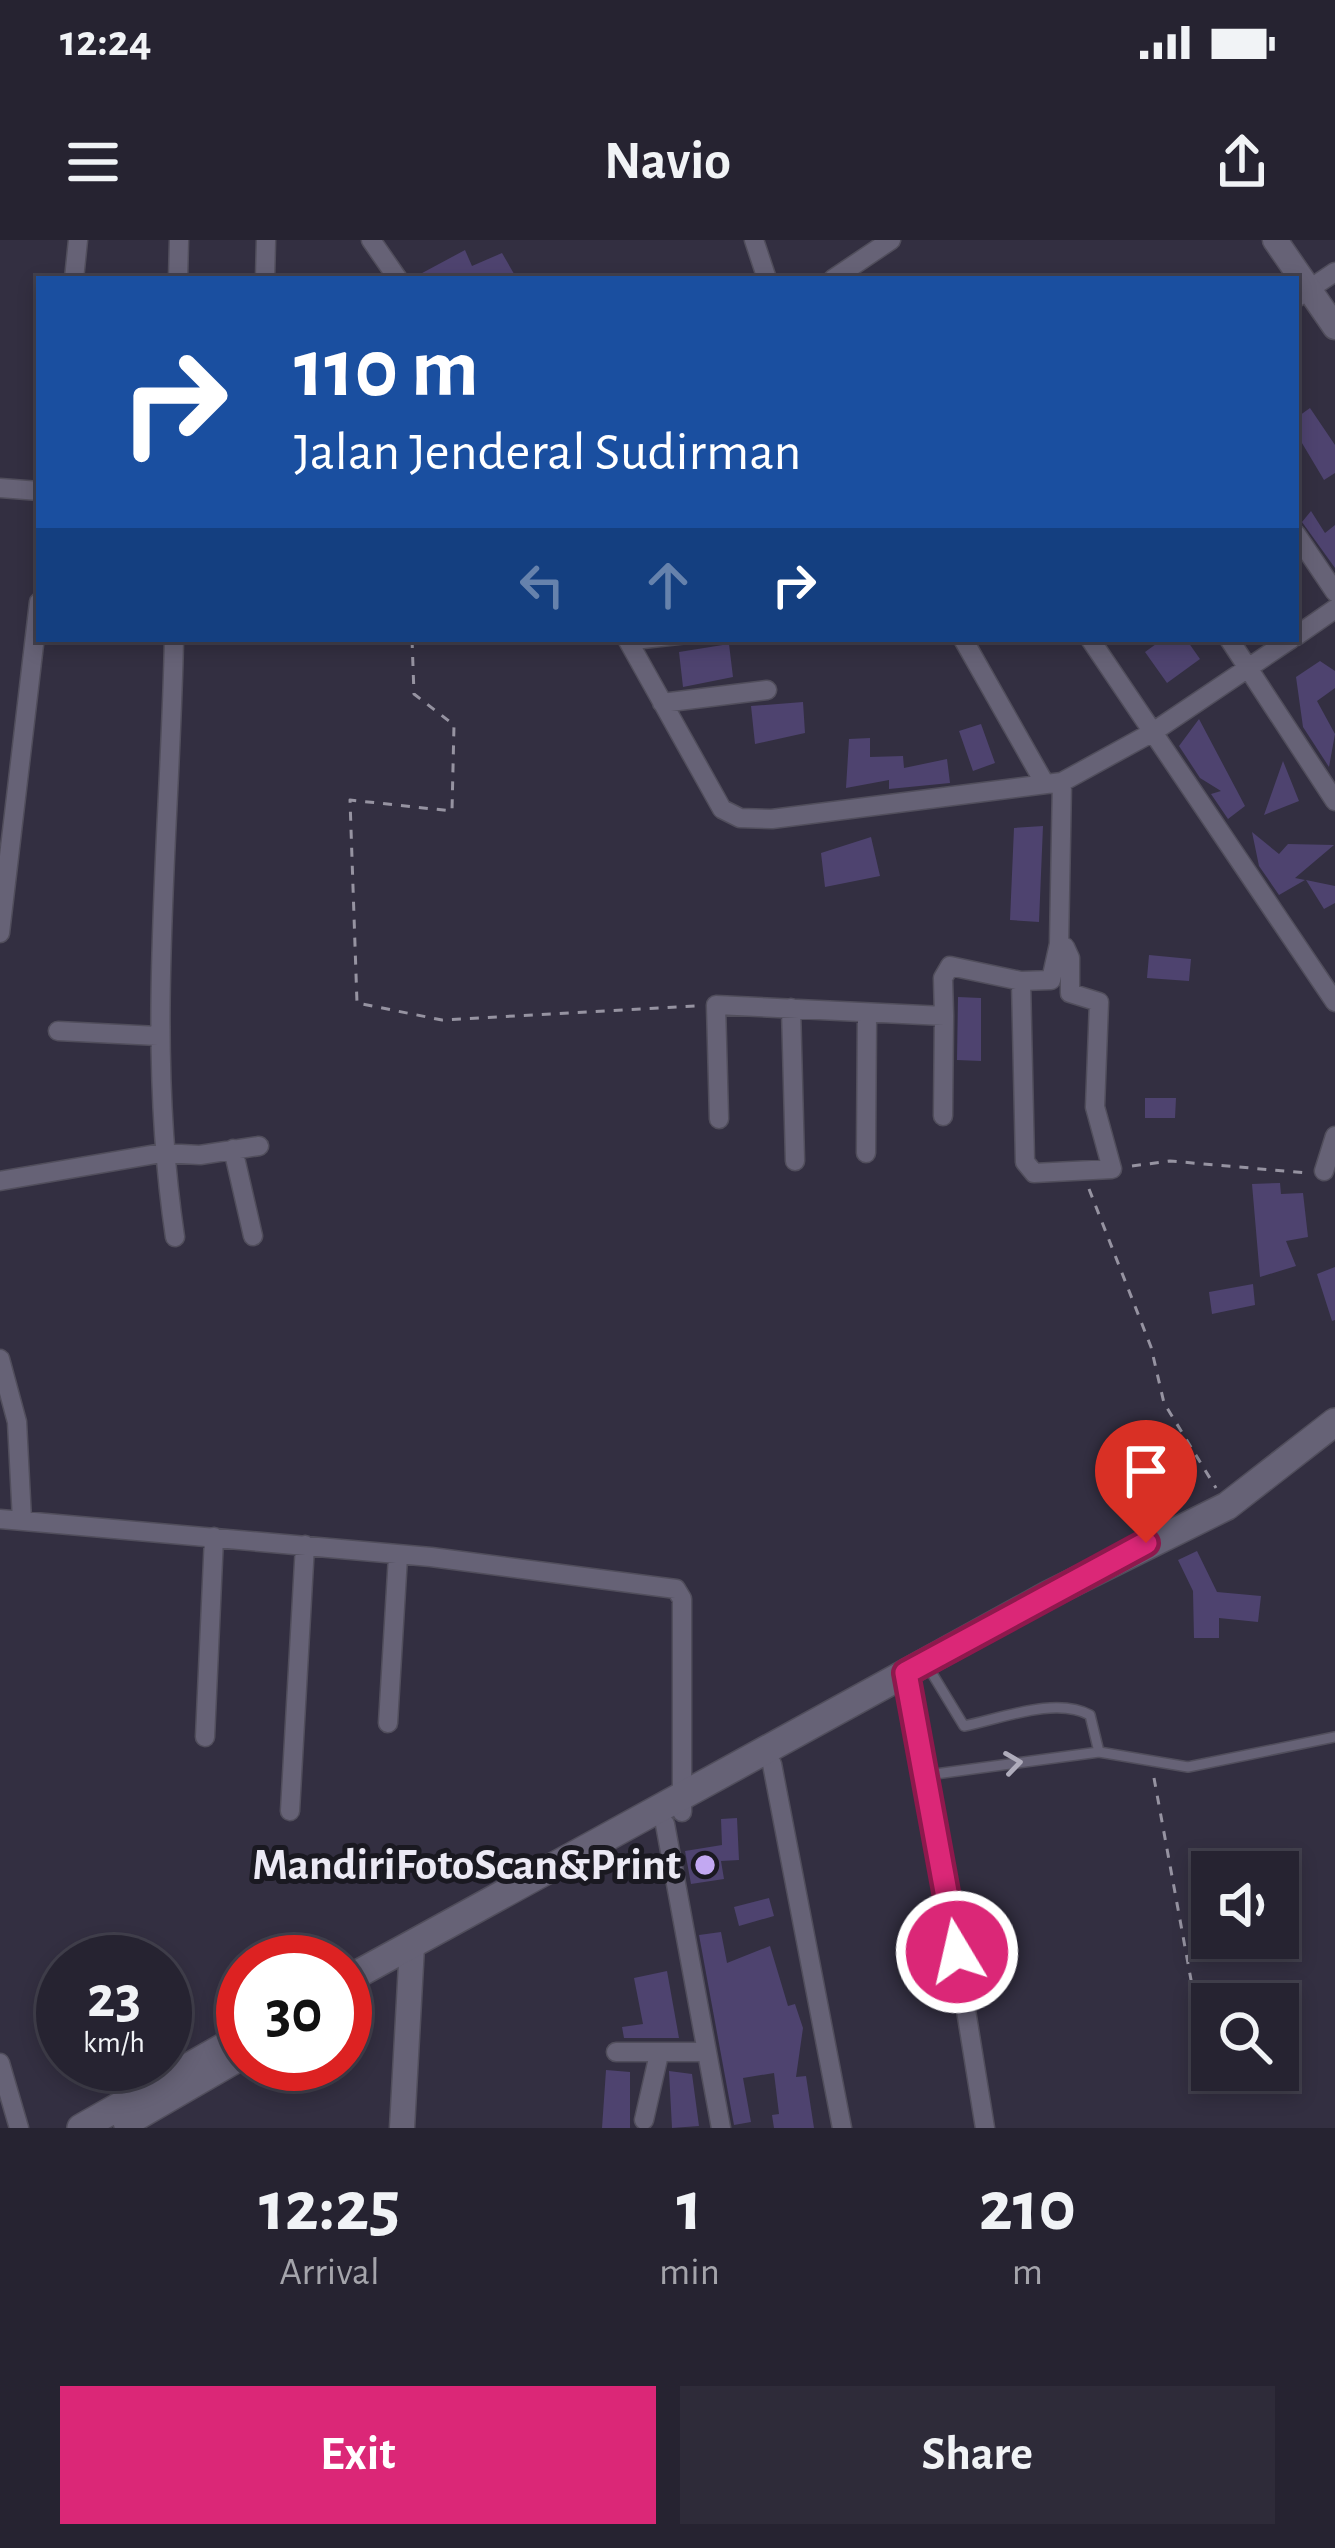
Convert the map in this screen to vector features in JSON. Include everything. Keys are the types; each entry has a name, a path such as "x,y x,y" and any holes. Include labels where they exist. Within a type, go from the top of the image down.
{"main road":[{"path":"372,1983 412,1956 675,1811 1154,1553 1171,1537 1227,1506 1335,1422"},
{"path":"675,1811 772,1764 1048,1595 1146,1543 1171,1537"},
{"path":"372,1972 412,1956"},
{"path":"81,2128 146,2111 216,2057"},
{"path":"117,2128 216,2071"}],"street":[{"path":"74,276 78,240"},
{"path":"178,240 178,276"},
{"path":"265,276 266,240"},
{"path":"371,240 396,276"},
{"path":"754,240 766,276"},
{"path":"837,276 891,240"},
{"path":"1275,240 1293,276"},
{"path":"1335,272 1302,294 1335,327"},
{"path":"0,488 36,491"},
{"path":"1299,538 1335,592"},
{"path":"1299,634 1335,609"},
{"path":"0,933 36,627"},
{"path":"174,642 158,1036 162,1153 175,1237"},
{"path":"628,642 722,809 740,818 772,819 1053,783 1153,732 1287,642"},
{"path":"943,1116 943,979 950,966 1021,981 1051,980 1059,944 1053,783 965,642"},
{"path":"1092,642 1335,1002"},
{"path":"1231,642 1335,801"},
{"path":"662,703 767,690"},
{"path":"1021,981 1025,1162 1034,1173 1112,1169 1095,1107 1099,1002 1070,993 1070,953 1059,944"},
{"path":"719,1119 716,1005 944,1016"},
{"path":"790,1008 795,1161"},
{"path":"866,1153 867,1014"},
{"path":"58,1031 158,1036"},
{"path":"1324,1171 1335,1136"},
{"path":"0,1180 162,1153 259,1146"},
{"path":"233,1150 253,1236"},
{"path":"0,1359 17,1422 22,1520"},
{"path":"0,1519 305,1545 679,1592 675,1811 706,2051 721,2128"},
{"path":"205,1737 214,1537"},
{"path":"290,1810 305,1545"},
{"path":"388,1724 398,1556"},
{"path":"917,1678 928,1775 986,2128"},
{"path":"772,1764 842,2128"},
{"path":"402,2128 412,1956"},
{"path":"616,2052 706,2051"},
{"path":"644,2120 658,2054"},
{"path":"0,2063 19,2128"}],"lane":[{"path":"917,1678 964,1726 1047,1709 1081,1710 1090,1715 1099,1752"},
{"path":"928,1775 1099,1752 1189,1767 1335,1737"}],"path":[{"path":"412,642 414,694 454,725 452,812 350,800 357,1003 442,1020 716,1005"},
{"path":"1112,1169 1170,1161 1324,1171"},
{"path":"1082,1171 1151,1347 1164,1402 1227,1506"},
{"path":"1156,1764 1154,1787 1191,1983"}],"building":[{"path":"465,250 472,266 502,253 515,276 417,276"},
{"path":"1310,408 1335,445 1335,473 1324,480 1299,438 1299,416"},
{"path":"1311,511 1325,533 1335,525 1335,568 1302,522"},
{"path":"1159,642 1188,642 1200,659 1167,683 1145,652"},
{"path":"729,644 733,677 683,687 679,652"},
{"path":"1320,661 1335,671 1335,688 1317,701 1335,734 1329,767 1303,727 1296,677"},
{"path":"803,702 805,733 755,744 751,706"},
{"path":"1199,719 1245,806 1228,819 1211,794 1221,791 1200,778 1179,746"},
{"path":"981,724 995,763 973,771 959,731"},
{"path":"870,738 870,757 903,756 904,768 947,759 950,783 889,789 889,780 846,788 849,739"},
{"path":"1283,761 1299,801 1264,815"},
{"path":"1043,826 1039,922 1010,920 1014,828"},
{"path":"1252,832 1279,854 1288,844 1334,845 1295,878 1305,880 1279,895 1259,866"},
{"path":"871,837 880,876 825,887 821,853"},
{"path":"1306,880 1335,886 1335,903 1324,909"},
{"path":"1149,955 1191,959 1189,981 1147,978"},
{"path":"958,997 981,998 981,1061 957,1060"},
{"path":"1145,1098 1176,1098 1175,1118 1145,1118"},
{"path":"1280,1183 1281,1194 1303,1193 1308,1237 1286,1241 1296,1266 1260,1277 1252,1184"},
{"path":"1335,1267 1335,1320 1332,1321 1317,1274"},
{"path":"1253,1284 1255,1305 1212,1314 1209,1292"},
{"path":"1197,1551 1217,1592 1261,1596 1258,1622 1219,1618 1219,1638 1194,1638 1193,1591 1178,1560"},
{"name":"MandiriFotoScan&Print","path":"737,1818 739,1860 721,1861 724,1879 691,1884 685,1851 722,1845 721,1819"},
{"path":"769,1898 774,1916 739,1926 734,1907"},
{"path":"721,1932 727,1963 770,1946 788,2006 795,2004 803,2028 796,2077 806,2076 814,2128 774,2128 772,2115 779,2114 774,2073 743,2078 751,2122 734,2125 699,1935"},
{"path":"667,1971 679,2038 624,2038 622,2027 643,2024 634,1978"},
{"path":"606,2070 630,2072 630,2128 602,2128"},
{"path":"669,2071 692,2074 699,2126 672,2128"}],"place":[{"name":"MandiriFotoScan&Print","path":"705,1865"}],"route":[{"path":"957,1952 906,1673 1146,1543"}]}
